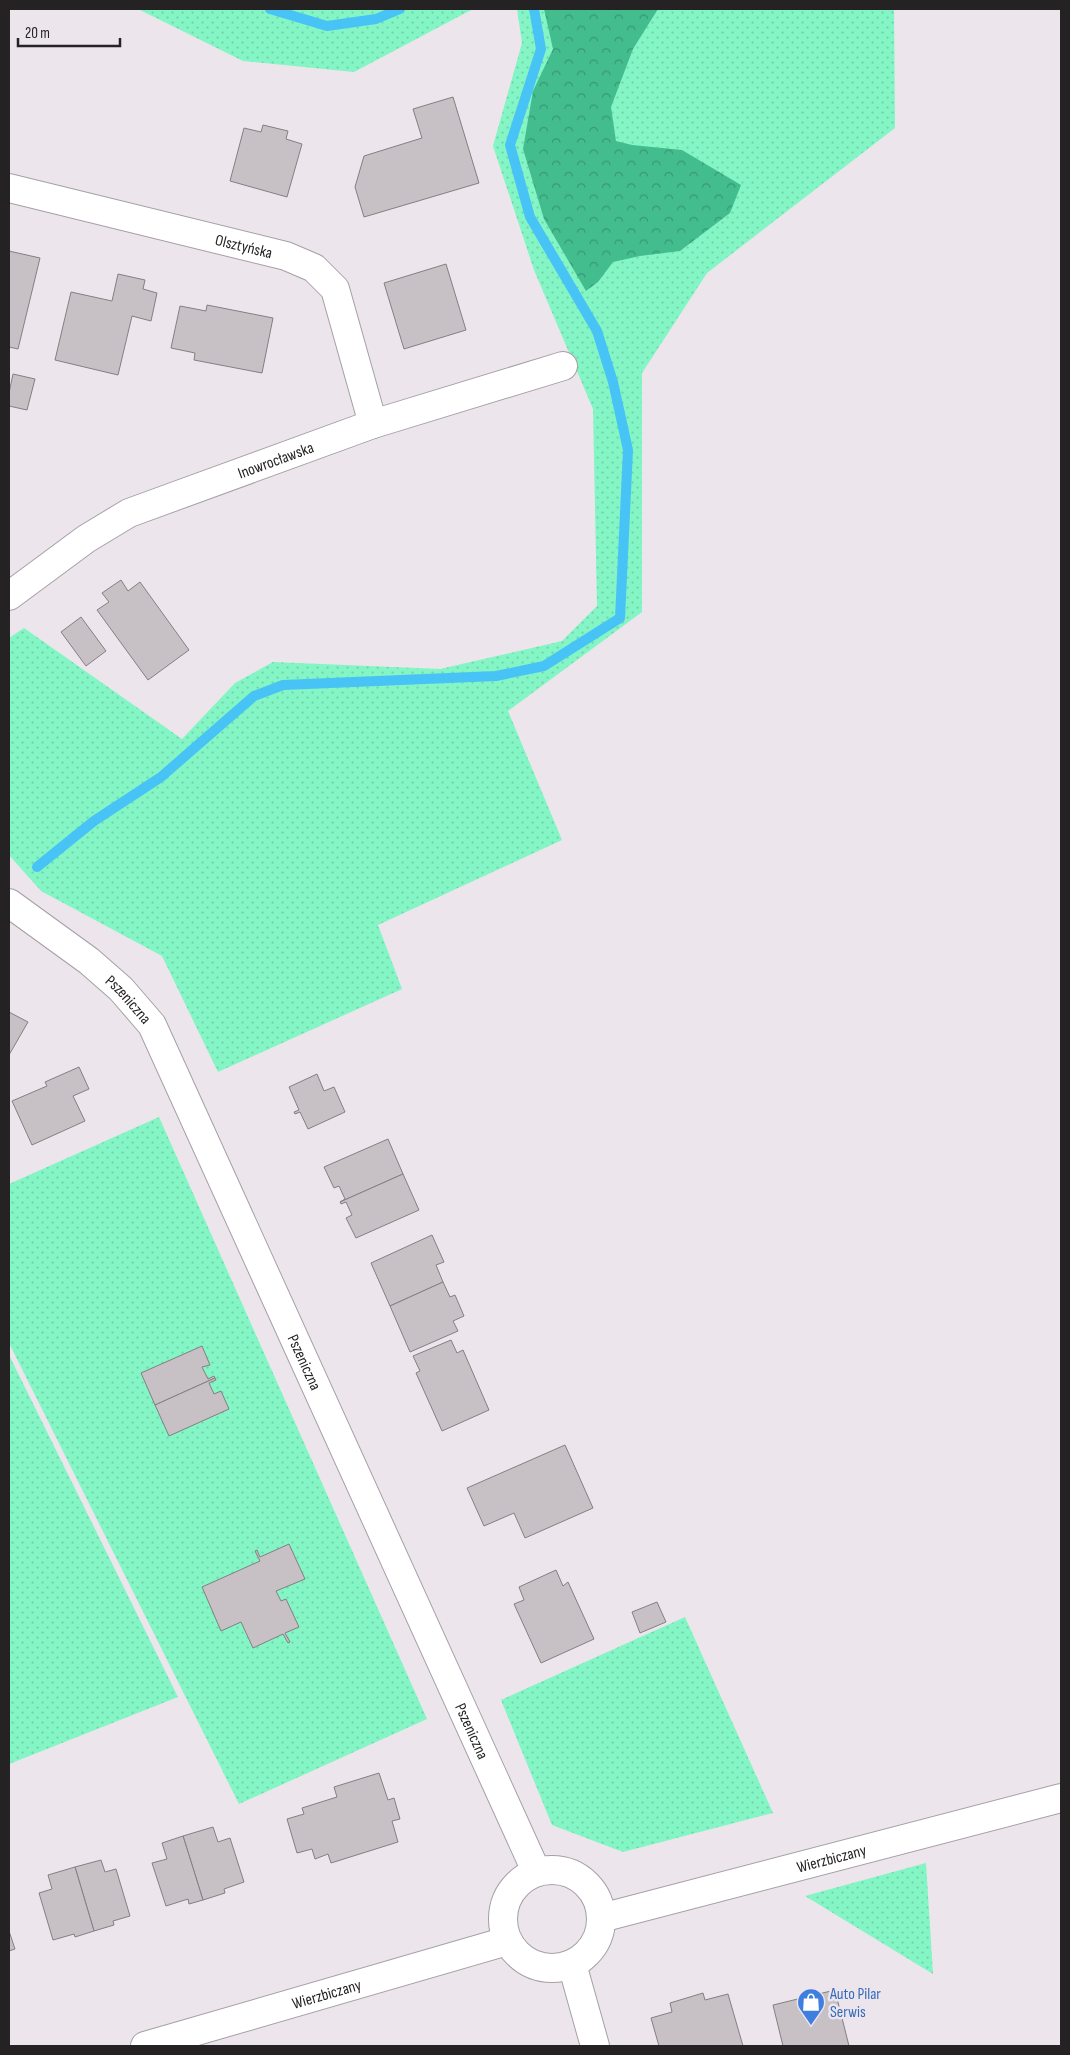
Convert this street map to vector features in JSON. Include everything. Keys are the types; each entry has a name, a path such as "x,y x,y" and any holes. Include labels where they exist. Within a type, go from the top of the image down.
{"street":[{"name":"Olsztyńska","path":"9,188 286,256 314,268 335,289 373,424"},
{"name":"Inowrocławska","path":"9,596 86,539 129,513 373,424 563,366"},
{"name":"Pszeniczna","path":"9,903 89,961 121,989 152,1025 536,1871"},
{"name":"Wierzbiczany","path":"601,1918 1061,1798"},
{"path":"555,1869 574,1874 588,1885 598,1900 601,1918 594,1946 572,1964 557,1968 542,1968 528,1963 516,1954 507,1941 502,1920 505,1900 518,1882 536,1871 555,1869"},
{"name":"Wierzbiczany","path":"145,2046 507,1941"},
{"path":"572,1964 595,2046"}],"green space":[{"path":"138,9 473,9 354,72 243,61"},
{"path":"517,9 894,9 895,128 707,273 642,373 642,612 508,711 562,840 378,925 402,989 218,1072 162,956 41,891 9,855 9,638 24,628 182,739 235,683 273,662 440,669 562,641 597,606 593,409 534,270 493,146 522,43"},
{"path":"544,9 658,9 633,49 611,107 616,141 632,145 682,150 741,185 730,213 680,251 640,256 613,262 598,282 586,291 544,219 523,149 533,91 553,49"},
{"path":"159,1117 427,1719 239,1804 9,1343 9,1184"},
{"path":"9,1355 178,1697 9,1764"},
{"path":"685,1617 773,1813 623,1852 552,1825 501,1700"},
{"path":"926,1863 933,1974 805,1896"}],"building":[{"path":"453,97 479,183 364,217 355,187 364,156 422,138 413,109"},
{"path":"263,125 288,131 286,139 302,144 287,197 230,181 244,128 261,132"},
{"path":"9,251 40,258 18,349 9,347"},
{"path":"446,264 466,330 404,349 384,283"},
{"path":"118,274 145,280 143,289 157,293 151,321 132,316 118,375 55,360 71,292 112,301"},
{"path":"207,305 273,318 262,373 194,360 195,353 171,348 180,306 206,311"},
{"path":"13,374 35,379 27,410 9,406 9,393"},
{"path":"121,580 128,591 140,582 189,650 148,680 97,610 109,602 102,593"},
{"path":"81,617 106,651 86,666 61,632"},
{"path":"9,1012 28,1022 9,1055"},
{"path":"79,1067 89,1089 73,1096 85,1121 32,1145 12,1101 47,1086 45,1082"},
{"path":"317,1074 324,1091 334,1087 345,1112 308,1129 300,1112 295,1114 294,1112 299,1110 289,1087"},
{"path":"388,1139 403,1174 340,1202 345,1199 339,1186 334,1188 324,1167"},
{"path":"403,1174 419,1210 356,1238 346,1218 352,1215 346,1202 341,1204 340,1202"},
{"path":"432,1235 444,1262 436,1265 443,1282 390,1306 371,1263"},
{"path":"443,1282 450,1297 455,1295 464,1316 453,1321 458,1331 410,1352 390,1306"},
{"path":"451,1340 457,1353 463,1350 489,1410 442,1431 416,1373 420,1371 413,1356"},
{"path":"202,1346 210,1365 202,1367 208,1379 214,1376 215,1378 155,1405 141,1373"},
{"path":"215,1378 216,1380 209,1383 214,1394 221,1391 229,1409 169,1436 155,1405"},
{"path":"565,1445 593,1508 525,1538 514,1513 484,1526 467,1488"},
{"path":"289,1544 305,1579 276,1591 281,1601 286,1599 299,1627 285,1633 290,1642 288,1643 283,1634 253,1648 241,1622 221,1631 202,1587 260,1561 255,1551 257,1550 260,1557"},
{"path":"556,1570 563,1586 568,1582 594,1639 541,1663 514,1604 524,1600 519,1587"},
{"path":"657,1602 666,1622 640,1633 632,1612"},
{"path":"379,1773 388,1800 394,1798 400,1819 392,1821 398,1842 331,1863 328,1854 315,1859 312,1849 297,1853 287,1819 304,1814 302,1808 337,1797 334,1787"},
{"path":"213,1827 218,1842 230,1838 244,1882 224,1889 225,1893 203,1900 183,1836"},
{"path":"183,1836 203,1900 189,1904 188,1899 166,1906 152,1863 167,1859 162,1843"},
{"path":"101,1860 105,1872 116,1869 130,1916 113,1921 114,1925 94,1931 75,1867"},
{"path":"75,1867 94,1931 75,1937 74,1934 53,1940 39,1893 52,1889 48,1875"},
{"path":"9,1931 15,1949 9,1951"},
{"name":"Auto Pilar Serwis","path":"835,1990 849,2046 783,2046 773,2005"},
{"path":"703,1993 705,2000 728,1994 743,2046 659,2046 651,2018 672,2012 670,2003"}],"waterway":[{"path":"270,9 327,26 376,19 400,9"},
{"path":"37,867 94,821 161,777 254,696 283,685 496,676 544,666 620,618 628,450 613,382 597,331 530,217 510,145 541,49 534,9"}],"place":[{"name":"Auto Pilar Serwis","path":"811,2026"}]}
